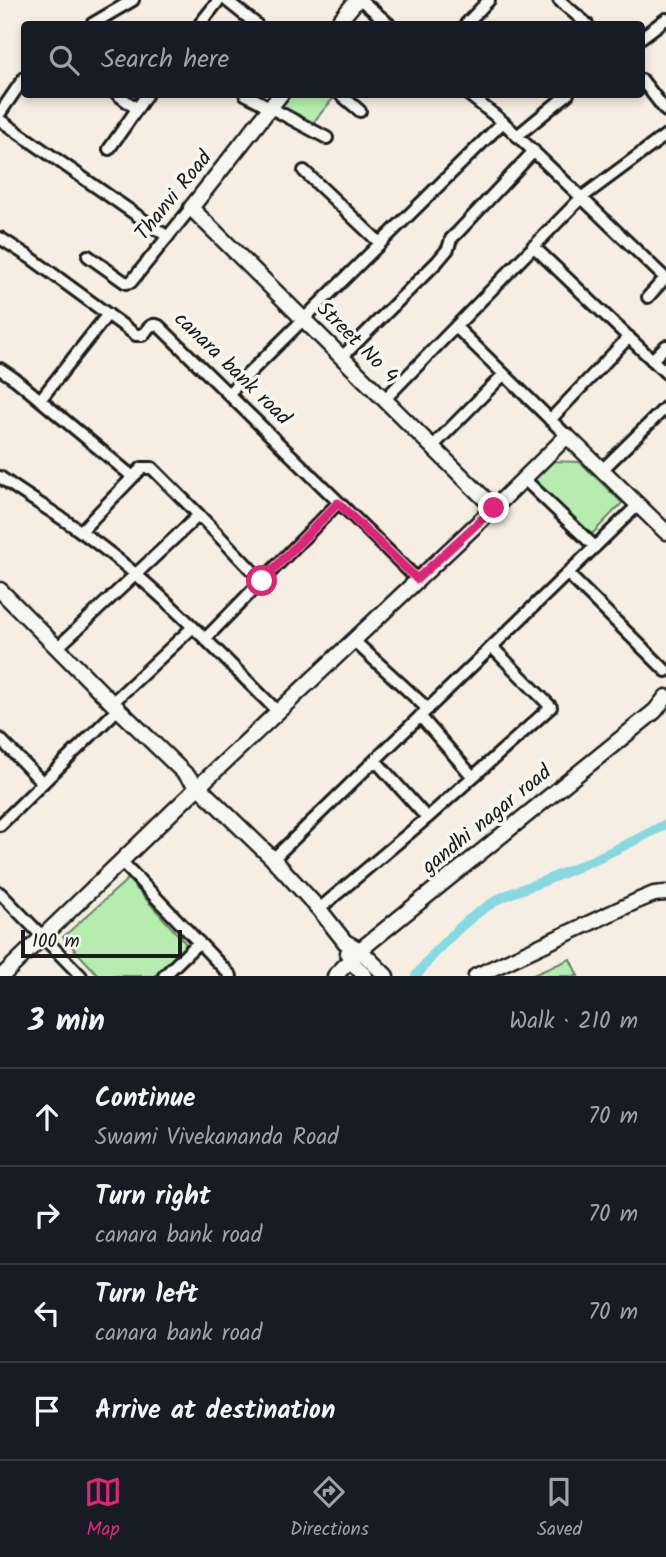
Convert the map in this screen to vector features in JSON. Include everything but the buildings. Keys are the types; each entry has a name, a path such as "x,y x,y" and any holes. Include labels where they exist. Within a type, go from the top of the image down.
{"street":[{"path":"97,21 133,0"},
{"path":"202,21 219,0"},
{"path":"226,0 252,21"},
{"path":"340,21 359,0 384,21"},
{"path":"469,21 489,0"},
{"path":"559,0 584,21"},
{"path":"645,35 666,19"},
{"path":"0,113 21,82"},
{"path":"645,84 666,111"},
{"path":"122,98 137,109"},
{"path":"109,149 145,98"},
{"path":"253,98 327,138"},
{"name":"Thanvi Road","path":"88,257 126,283 131,282 278,98"},
{"path":"345,98 360,111"},
{"path":"473,98 503,122 666,278 648,297"},
{"path":"517,136 563,98"},
{"path":"0,120 168,237"},
{"path":"229,393 503,122"},
{"path":"384,400 581,198 666,135"},
{"path":"342,357 437,262 448,249 451,239 534,151"},
{"path":"303,171 380,243"},
{"name":"Street No 4","path":"191,208 494,508"},
{"name":"canara bank road","path":"0,238 140,336 151,325 159,326 417,579"},
{"path":"533,246 666,373"},
{"path":"40,400 108,314"},
{"path":"456,327 666,532"},
{"path":"550,419 629,337"},
{"path":"652,360 666,346"},
{"path":"0,369 133,477"},
{"path":"432,447 504,374"},
{"path":"602,470 666,407"},
{"path":"2,976 567,436"},
{"path":"81,531 142,468 152,468 262,581"},
{"path":"0,477 81,531 135,574 193,627 277,711"},
{"path":"523,478 595,547"},
{"path":"205,639 338,503"},
{"path":"273,859 638,505"},
{"path":"57,648 199,515"},
{"path":"568,574 666,671"},
{"path":"0,590 273,859 319,909 360,962 386,976"},
{"path":"0,825 193,627"},
{"path":"353,640 424,713 473,777"},
{"path":"319,909 427,818 551,707 492,647"},
{"name":"gandhi nagar road","path":"335,976 360,962 655,711 666,697"},
{"path":"0,739 43,783"},
{"path":"375,760 427,818"},
{"path":"121,861 232,976"},
{"path":"0,893 81,976"},
{"path":"476,976 636,901 654,894 666,893"},
{"path":"164,976 199,942"}],"green space":[{"path":"287,98 334,98 312,124 279,108"},
{"path":"549,461 580,462 622,503 590,536 531,480"},
{"path":"128,879 188,946 155,976 99,976 63,937"},
{"path":"570,959 578,976 531,976"}],"waterway":[{"path":"416,976 454,933 499,899 597,858 666,824"}],"route":[{"path":"262,581 338,503 417,579 494,508"}]}
